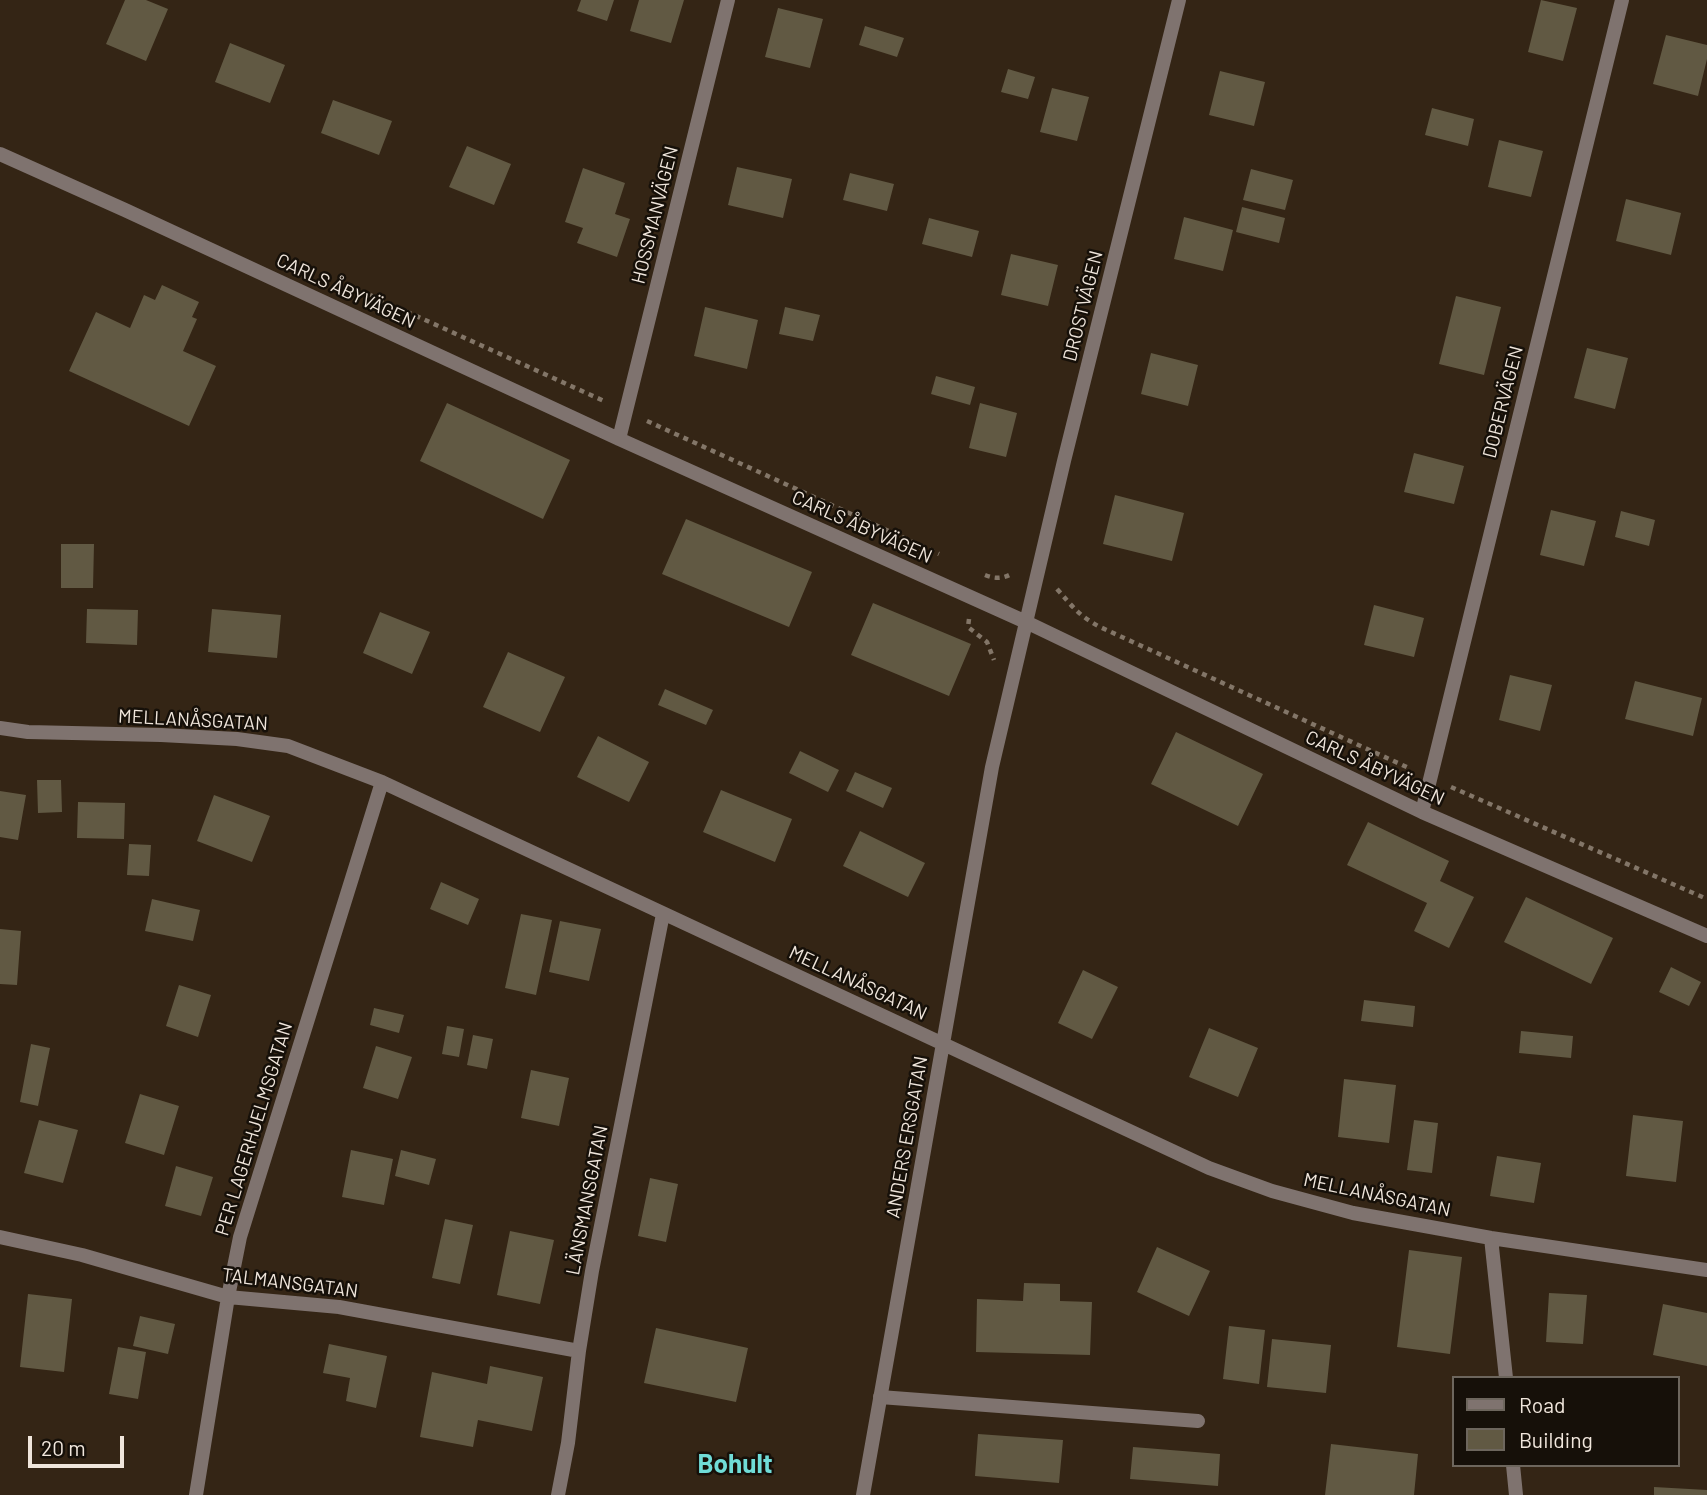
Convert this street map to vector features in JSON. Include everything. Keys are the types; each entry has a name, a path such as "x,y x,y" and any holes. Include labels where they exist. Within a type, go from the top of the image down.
{"street":[{"name":"HOSSMANVÄGEN","path":"618,439 728,0"},
{"name":"DROSTVÄGEN","path":"1026,622 1179,0"},
{"name":"DOBERVÄGEN","path":"1422,812 1622,0"},
{"name":"CARLS ÅBYVÄGEN","path":"0,154 138,215 618,439 1026,622 1422,812 1707,936"},
{"name":"ANDERS ERSGATAN","path":"863,1495 992,767 1026,622"},
{"name":"MELLANÅSGATAN","path":"0,728 28,732 237,739 288,746 382,782 1209,1168 1272,1191 1353,1213 1491,1238 1707,1270"},
{"name":"PER LAGERHJELMSGATAN","path":"196,1495 240,1237 382,782"},
{"name":"LÄNSMANSGATAN","path":"558,1495 595,1258 663,914"},
{"name":"TALMANSGATAN","path":"0,1237 82,1255 228,1297 339,1307 579,1351"},
{"path":"1491,1238 1506,1376"},
{"path":"880,1397 1198,1421"},
{"path":"1513,1467 1516,1495"}],"path":[{"path":"363,291 949,559"},
{"path":"974,570 995,578 1017,570 1036,578 1056,588 1076,612 1100,627 1430,778 1707,899"}],"building":[{"path":"125,0 146,0 168,9 146,61 106,44"},
{"path":"581,0 614,0 607,21 577,11"},
{"path":"639,0 684,0 671,43 630,31"},
{"path":"1541,0 1577,8 1563,61 1528,52"},
{"path":"778,8 823,19 810,68 765,57"},
{"path":"865,26 904,38 897,57 859,45"},
{"path":"1666,35 1707,45 1707,59 1698,96 1653,84"},
{"path":"230,43 285,65 270,103 215,82"},
{"path":"1008,69 1035,77 1028,99 1001,92"},
{"path":"1220,71 1265,82 1254,126 1209,115"},
{"path":"1052,88 1089,97 1077,141 1040,132"},
{"path":"333,100 392,121 379,155 321,133"},
{"path":"1432,108 1474,119 1468,146 1425,135"},
{"path":"1499,140 1543,151 1531,197 1488,187"},
{"path":"467,146 511,164 494,205 449,187"},
{"path":"737,167 792,179 783,218 728,205"},
{"path":"583,168 625,183 615,214 630,219 617,257 577,243 583,228 565,222"},
{"path":"1251,169 1293,180 1285,210 1243,200"},
{"path":"850,173 894,184 887,211 843,200"},
{"path":"1626,199 1681,213 1671,255 1616,241"},
{"path":"1242,207 1285,218 1279,243 1236,232"},
{"path":"1184,217 1233,230 1223,271 1174,259"},
{"path":"929,218 979,231 972,257 922,244"},
{"path":"1011,254 1058,265 1048,306 1001,295"},
{"path":"162,285 199,302 192,317 197,319 183,351 216,366 189,426 69,371 96,312 130,328 144,295 155,300"},
{"path":"1456,296 1501,307 1484,375 1439,364"},
{"path":"705,307 758,320 747,369 694,356"},
{"path":"785,307 820,315 813,341 779,334"},
{"path":"1587,348 1628,358 1615,409 1574,398"},
{"path":"1151,353 1198,365 1188,406 1141,394"},
{"path":"936,376 975,387 970,405 931,394"},
{"path":"447,403 570,460 543,519 420,461"},
{"path":"980,403 1017,413 1006,457 969,448"},
{"path":"1414,453 1464,466 1454,504 1404,492"},
{"path":"1115,495 1184,513 1172,561 1103,544"},
{"path":"1551,510 1596,521 1584,566 1540,555"},
{"path":"1621,511 1655,520 1649,546 1615,537"},
{"path":"686,519 812,572 789,627 662,574"},
{"path":"61,544 94,544 93,588 61,588"},
{"path":"873,603 971,644 949,696 851,655"},
{"path":"1374,605 1424,618 1414,657 1364,645"},
{"path":"87,609 138,610 137,645 86,643"},
{"path":"212,609 281,615 277,658 208,652"},
{"path":"380,612 430,632 412,674 363,653"},
{"path":"508,652 565,677 540,732 483,707"},
{"path":"1510,675 1552,685 1540,731 1499,720"},
{"path":"1635,681 1702,698 1693,736 1625,719"},
{"path":"665,689 713,710 706,725 658,705"},
{"path":"1176,732 1263,774 1238,826 1151,784"},
{"path":"598,736 649,762 629,802 577,777"},
{"path":"800,751 839,770 828,792 789,773"},
{"path":"855,772 892,788 883,808 846,791"},
{"path":"37,780 61,780 62,812 38,813"},
{"path":"721,790 792,819 775,862 703,832"},
{"path":"0,791 26,795 18,840 0,837"},
{"path":"214,795 270,816 252,862 197,841"},
{"path":"78,802 125,803 124,839 77,838"},
{"path":"1368,822 1449,861 1440,881 1474,897 1449,948 1414,931 1427,903 1347,865"},
{"path":"860,831 925,863 908,897 843,866"},
{"path":"129,844 151,845 149,876 127,875"},
{"path":"441,882 479,899 468,925 430,909"},
{"path":"1526,897 1613,938 1591,984 1504,942"},
{"path":"152,899 200,910 193,941 145,931"},
{"path":"521,914 552,920 536,995 505,988"},
{"path":"560,921 601,929 589,981 549,972"},
{"path":"0,929 21,931 17,985 0,984"},
{"path":"1671,967 1701,982 1689,1006 1659,992"},
{"path":"1083,970 1118,987 1092,1039 1058,1023"},
{"path":"179,985 211,995 198,1037 166,1026"},
{"path":"1364,1000 1415,1006 1413,1027 1361,1021"},
{"path":"374,1008 404,1015 399,1033 370,1025"},
{"path":"447,1026 464,1029 459,1057 442,1054"},
{"path":"1209,1028 1258,1048 1238,1097 1189,1077"},
{"path":"1521,1031 1573,1036 1571,1058 1519,1053"},
{"path":"473,1035 493,1039 487,1069 467,1065"},
{"path":"31,1044 50,1048 38,1106 20,1102"},
{"path":"376,1046 412,1057 398,1099 363,1088"},
{"path":"531,1070 569,1078 559,1126 521,1118"},
{"path":"1344,1079 1396,1085 1389,1143 1338,1137"},
{"path":"140,1094 179,1106 164,1155 125,1143"},
{"path":"1633,1115 1683,1121 1676,1182 1626,1176"},
{"path":"39,1120 78,1130 63,1183 24,1173"},
{"path":"1414,1120 1438,1123 1432,1173 1407,1170"},
{"path":"351,1150 393,1159 384,1205 342,1197"},
{"path":"401,1150 436,1159 429,1185 395,1176"},
{"path":"1497,1156 1541,1163 1534,1203 1490,1196"},
{"path":"176,1166 213,1177 201,1216 165,1206"},
{"path":"650,1178 678,1184 666,1242 638,1236"},
{"path":"445,1219 473,1225 460,1284 432,1278"},
{"path":"510,1231 554,1240 540,1304 497,1295"},
{"path":"1157,1247 1210,1271 1189,1316 1137,1292"},
{"path":"1409,1250 1462,1257 1450,1354 1397,1347"},
{"path":"1024,1283 1060,1284 1060,1301 1092,1302 1090,1355 976,1352 977,1299 1023,1301"},
{"path":"1549,1293 1587,1295 1583,1344 1546,1342"},
{"path":"28,1294 72,1299 64,1372 20,1367"},
{"path":"1663,1304 1707,1313 1707,1366 1653,1355"},
{"path":"140,1316 175,1324 168,1354 133,1346"},
{"path":"1229,1326 1265,1330 1259,1384 1223,1379"},
{"path":"656,1328 748,1348 736,1402 644,1383"},
{"path":"1272,1339 1331,1345 1326,1393 1267,1387"},
{"path":"329,1344 387,1356 376,1408 346,1401 350,1378 323,1373"},
{"path":"118,1347 146,1352 138,1399 109,1394"},
{"path":"490,1366 543,1377 532,1431 478,1420 473,1447 420,1437 432,1372 487,1384"},
{"path":"978,1434 1063,1440 1059,1483 975,1476"},
{"path":"1331,1444 1418,1454 1414,1495 1325,1495"},
{"path":"1133,1447 1220,1454 1218,1486 1130,1479"},
{"path":"1654,1487 1707,1490 1707,1495 1654,1495"}],"district":[{"name":"Bohult","path":"735,1464"}]}
